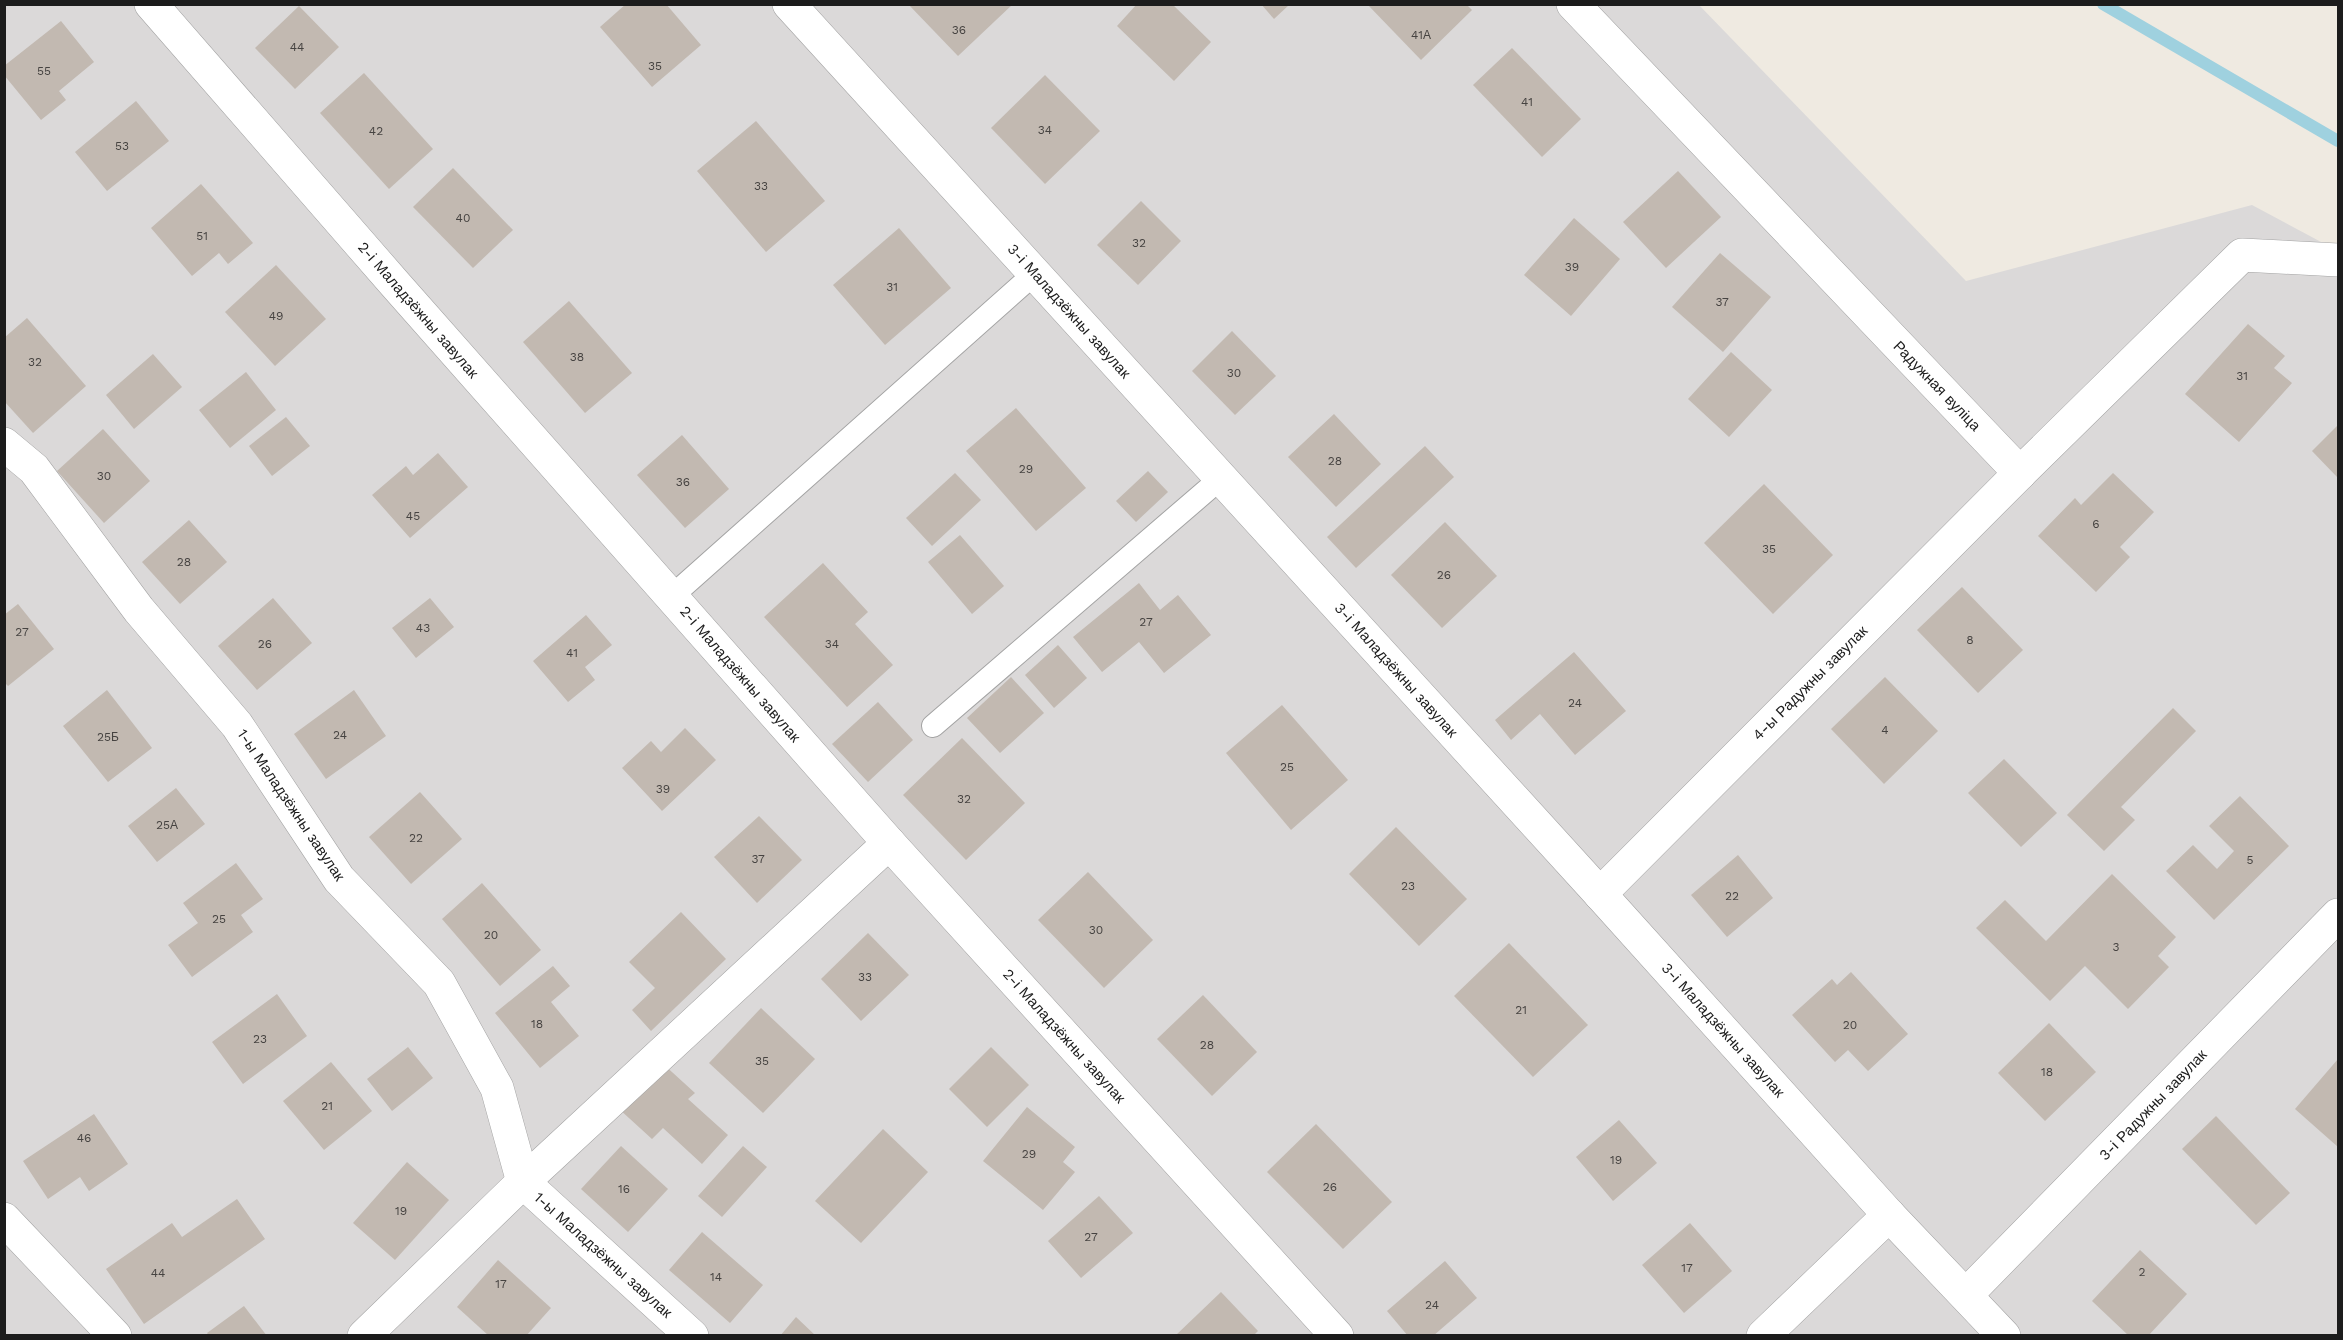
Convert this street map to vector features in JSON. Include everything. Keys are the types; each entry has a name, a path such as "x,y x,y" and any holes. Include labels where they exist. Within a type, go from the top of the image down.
{"street":[{"name":"2-і Маладзёжны завулак","path":"151,4 889,843 1337,1335"},
{"name":"3-і Маладзёжны завулак","path":"789,4 1600,894 1889,1215 2004,1335"},
{"name":"Радужная вуліца","path":"1573,4 2020,472"},
{"path":"2020,472 2242,255 2338,260"},
{"name":"1-ы Маладзёжны завулак","path":"4,444 34,469 139,610 237,725 339,879 439,983 497,1088 523,1182 693,1335"},
{"name":"4-ы Радужны завулак","path":"1600,894 2020,472"},
{"path":"364,1335 523,1182 889,843"},
{"name":"3-і Радужны завулак","path":"1966,1295 2338,915"},
{"path":"1763,1335 1889,1215"},
{"path":"4,1219 115,1335"}],"lane":[{"path":"671,597 1034,274"},
{"path":"933,726 1221,478"}],"shaded area":[{"path":"5,5 1699,5 1966,281 2252,205 2338,251 2338,1335 5,1336"}],"building":[{"path":"626,4 666,4 701,45 652,87 600,27"},
{"path":"908,4 1013,4 958,56"},
{"path":"1137,4 1172,4 1211,42 1174,81 1117,26"},
{"path":"1261,4 1290,4 1274,19"},
{"path":"1367,4 1466,4 1472,10 1421,60"},
{"path":"299,6 339,47 295,89 255,48"},
{"path":"61,21 94,62 59,91 66,100 41,120 4,75 4,66"},
{"path":"1512,48 1581,119 1542,157 1473,85"},
{"path":"364,73 433,149 389,189 320,113"},
{"path":"1045,75 1100,131 1045,184 991,128"},
{"path":"136,101 169,141 107,191 75,152"},
{"path":"756,121 825,201 766,252 697,171"},
{"path":"453,168 513,230 473,268 413,207"},
{"path":"1678,171 1721,217 1666,268 1623,222"},
{"path":"201,184 253,243 228,264 219,253 192,276 151,228"},
{"path":"1141,201 1181,241 1138,285 1097,245"},
{"path":"1574,218 1620,259 1571,316 1524,275"},
{"path":"899,228 951,288 885,345 833,285"},
{"path":"1720,253 1771,297 1723,352 1672,307"},
{"path":"276,265 326,319 275,366 225,312"},
{"path":"569,301 632,373 585,413 523,342"},
{"path":"27,318 86,386 33,433 4,401 4,338"},
{"path":"2248,324 2285,356 2274,368 2292,383 2239,442 2185,394"},
{"path":"1232,331 1276,376 1235,415 1192,371"},
{"path":"1731,352 1772,390 1729,437 1688,399"},
{"path":"153,354 182,387 134,429 106,395"},
{"path":"246,372 276,410 230,448 199,410"},
{"path":"1016,408 1086,488 1036,531 966,451"},
{"path":"1334,414 1381,464 1336,507 1288,457"},
{"path":"286,417 310,446 272,476 249,446"},
{"path":"2338,425 2338,478 2312,451"},
{"path":"103,429 150,481 104,523 57,471"},
{"path":"682,435 729,489 685,528 637,475"},
{"path":"1425,446 1454,477 1356,568 1327,537"},
{"path":"438,453 468,487 410,538 372,495 406,466 413,475"},
{"path":"1148,471 1168,492 1136,522 1116,501"},
{"path":"955,473 981,500 932,546 906,518"},
{"path":"2113,473 2154,512 2120,547 2130,557 2096,592 2038,536 2075,498 2081,505"},
{"path":"1764,484 1833,555 1773,614 1704,543"},
{"path":"189,520 227,562 180,604 142,562"},
{"path":"1445,522 1497,576 1442,628 1391,575"},
{"path":"960,535 1004,586 972,614 928,562"},
{"path":"823,563 868,612 855,624 893,665 847,707 764,617"},
{"path":"1139,583 1160,610 1178,595 1211,635 1164,673 1139,642 1102,672 1073,637"},
{"path":"1962,587 2023,650 1978,693 1917,630"},
{"path":"273,598 312,643 257,690 218,646"},
{"path":"430,598 454,627 416,658 392,628"},
{"path":"18,604 54,649 8,686 4,682 4,615"},
{"path":"586,615 612,645 585,667 595,680 568,702 533,661"},
{"path":"1058,645 1087,678 1054,708 1025,675"},
{"path":"1574,652 1626,711 1575,755 1540,714 1511,740 1495,720"},
{"path":"1011,677 1044,713 1000,753 967,718"},
{"path":"1885,677 1938,731 1884,784 1831,729"},
{"path":"107,690 152,748 108,782 63,726"},
{"path":"354,690 386,736 326,779 294,734"},
{"path":"878,702 913,740 868,782 832,744"},
{"path":"1282,705 1348,780 1291,830 1226,753"},
{"path":"2173,708 2196,731 2121,807 2135,820 2104,851 2067,815"},
{"path":"685,728 716,760 662,811 622,768 651,741 661,752"},
{"path":"962,738 1025,803 966,860 903,795"},
{"path":"2004,759 2057,813 2021,847 1968,793"},
{"path":"176,788 205,824 157,862 128,826"},
{"path":"420,792 462,839 411,884 369,837"},
{"path":"2240,796 2289,846 2214,920 2166,871 2193,845 2217,869 2234,851 2209,826"},
{"path":"759,816 802,860 757,903 714,857"},
{"path":"1396,827 1467,899 1419,946 1349,874"},
{"path":"1738,855 1773,898 1727,937 1691,895"},
{"path":"236,863 263,899 241,915 253,932 192,977 168,945 198,923 183,903"},
{"path":"1088,872 1153,940 1104,988 1038,920"},
{"path":"2112,874 2176,937 2158,956 2169,967 2128,1009 2085,966 2050,1001 1976,928 2005,900 2046,941"},
{"path":"482,883 541,950 500,986 442,919"},
{"path":"681,912 726,959 651,1031 632,1010 655,988 629,962"},
{"path":"868,933 909,975 861,1021 821,979"},
{"path":"1509,943 1588,1025 1533,1077 1454,996"},
{"path":"553,966 570,986 551,1002 579,1036 540,1068 495,1013"},
{"path":"1851,972 1908,1034 1868,1071 1848,1050 1835,1062 1792,1015 1832,979 1837,985"},
{"path":"277,994 307,1036 243,1084 212,1042"},
{"path":"1203,995 1257,1052 1212,1096 1157,1039"},
{"path":"761,1008 815,1059 763,1113 709,1063"},
{"path":"2049,1023 2096,1072 2045,1121 1998,1073"},
{"path":"408,1047 433,1078 392,1111 367,1079"},
{"path":"991,1047 1029,1085 987,1127 949,1089"},
{"path":"2338,1059 2338,1147 2295,1109"},
{"path":"331,1062 372,1111 324,1150 283,1101"},
{"path":"661,1062 695,1093 688,1099 728,1135 702,1164 663,1128 652,1139 618,1108"},
{"path":"1027,1107 1075,1147 1063,1162 1075,1172 1043,1210 983,1161"},
{"path":"94,1114 128,1164 89,1191 80,1177 48,1199 23,1161"},
{"path":"2216,1116 2290,1193 2256,1225 2182,1149"},
{"path":"1619,1120 1657,1163 1613,1201 1576,1157"},
{"path":"1316,1124 1392,1202 1343,1249 1267,1172"},
{"path":"883,1129 928,1172 861,1243 815,1201"},
{"path":"621,1146 668,1189 628,1232 581,1189"},
{"path":"743,1146 767,1167 722,1217 698,1196"},
{"path":"407,1162 449,1200 395,1260 353,1223"},
{"path":"1099,1196 1133,1233 1081,1278 1048,1241"},
{"path":"237,1199 265,1239 144,1324 106,1269 172,1223 182,1237"},
{"path":"1690,1223 1732,1271 1684,1313 1642,1265"},
{"path":"702,1232 763,1285 730,1323 669,1270"},
{"path":"2140,1250 2187,1294 2148,1336 2129,1336 2092,1301"},
{"path":"498,1260 551,1308 526,1336 489,1336 457,1307"},
{"path":"1445,1261 1477,1298 1433,1336 1408,1336 1387,1311"},
{"path":"1221,1292 1258,1331 1253,1336 1175,1336"},
{"path":"244,1306 267,1336 209,1336 207,1333"},
{"path":"796,1317 816,1336 780,1336"}],"waterway":[{"path":"2103,4 2338,141"}]}
